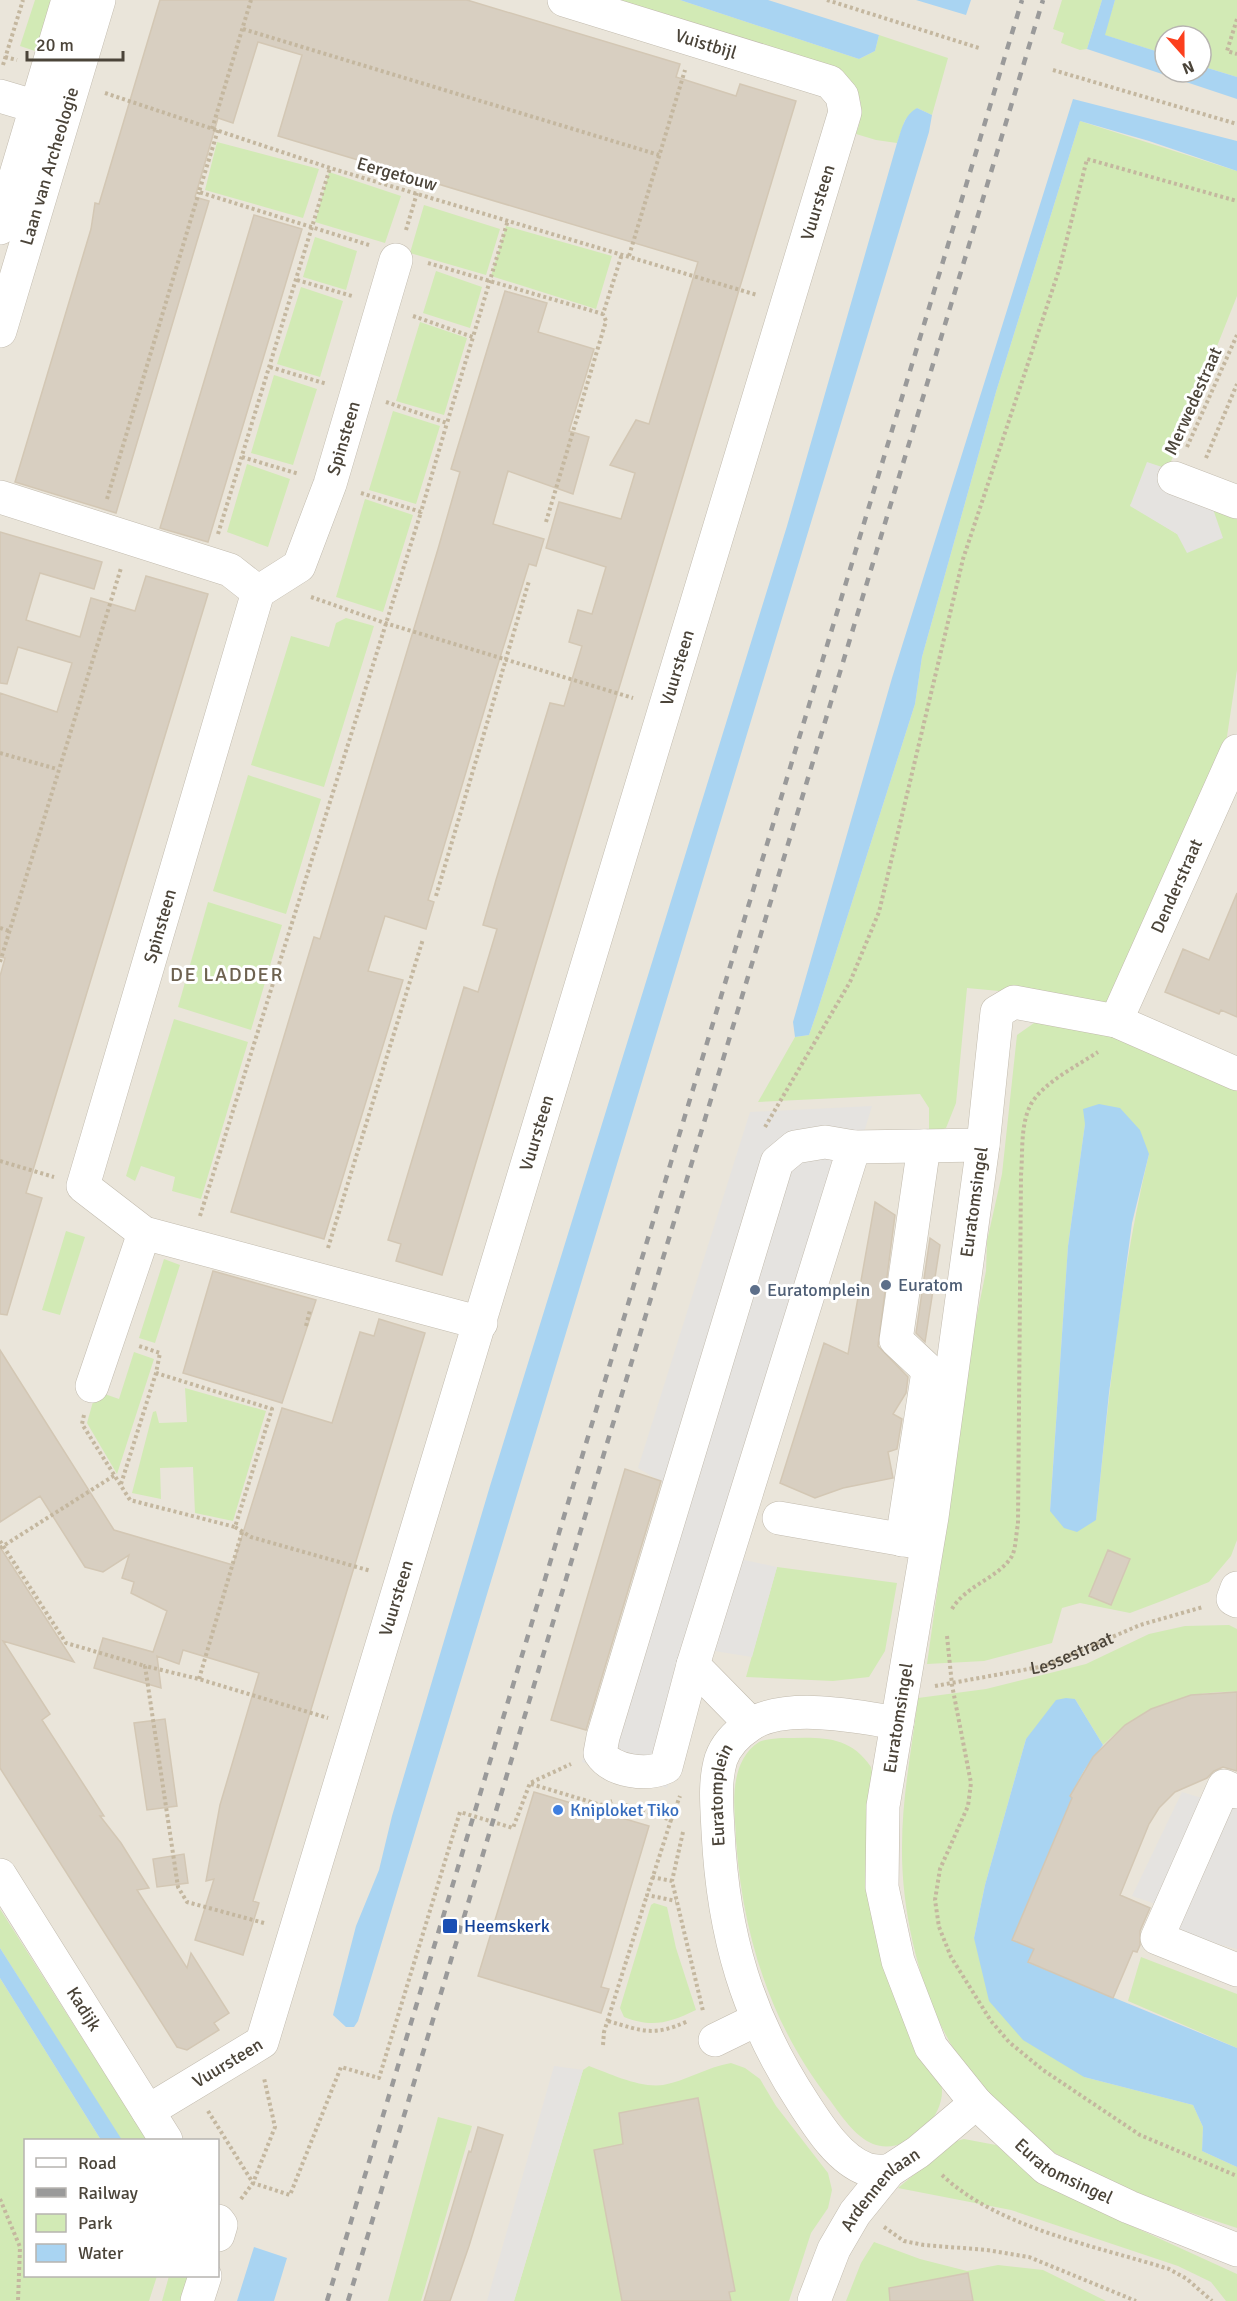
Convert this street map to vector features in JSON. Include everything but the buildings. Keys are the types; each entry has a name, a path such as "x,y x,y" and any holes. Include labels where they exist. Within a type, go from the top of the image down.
{"street":[{"name":"Laan van Archeologie","path":"0,228 51,111 61,74 68,0"},
{"name":"Laan van Archeologie","path":"61,74 99,0"},
{"name":"Vuistbijl","path":"564,0 830,82 842,96"},
{"path":"0,96 51,111"},
{"name":"Vuursteen","path":"148,2111 262,2042 845,112 842,96"},
{"name":"Laan van Archeologie","path":"0,331 20,178"},
{"name":"Spinsteen","path":"83,1186 264,587 299,566 330,484 396,260"},
{"path":"1184,482 1237,502"},
{"path":"0,497 230,570 264,587"},
{"name":"Denderstraat","path":"1116,1021 1237,751"},
{"name":"Euratomsingel","path":"1116,1021 1014,1002 997,1012 983,1145 938,1376 914,1542 902,1688 883,1806 882,1887 898,1961 931,2047 976,2103 1046,2168 1129,2207 1237,2250"},
{"path":"1116,1021 1237,1074"},
{"path":"854,1147 693,1665 666,1767 654,1773 625,1769 604,1760 600,1753 692,1439 777,1162 795,1147 825,1142 854,1147 983,1145"},
{"path":"924,1146 896,1340 938,1376"},
{"path":"83,1186 144,1233 481,1323"},
{"path":"92,1386 144,1233"},
{"path":"779,1518 914,1542"},
{"path":"693,1665 751,1724"},
{"name":"Euratomplein","path":"889,2171 866,2169 843,2153 821,2129 790,2083 756,2020 724,1905 717,1798 722,1758 734,1737 751,1724 769,1716 820,1713 897,1723"},
{"path":"1237,1792 1224,1786 1157,1938 1237,1970"},
{"name":"Kadijk","path":"0,1875 165,2139"},
{"path":"715,2040 756,2020"},
{"name":"Ardennenlaan","path":"814,2301 834,2249 862,2204 889,2171 918,2152 976,2103"},
{"path":"197,2301 205,2277"}],"path":[{"path":"0,75 23,0"},
{"path":"212,129 251,0"},
{"path":"827,0 979,48"},
{"path":"1237,19 1227,51 1237,54"},
{"path":"243,29 659,155"},
{"path":"629,256 694,40"},
{"name":"Eergetouw","path":"5,57 61,74 123,101 330,168 787,303"},
{"path":"1053,70 1237,124"},
{"path":"777,1162 762,1133 850,982 879,912 963,559 1059,270 1087,159 1237,201"},
{"path":"216,542 330,168"},
{"path":"99,528 199,192"},
{"path":"297,280 383,305 473,337 508,220"},
{"path":"546,522 606,321 603,314"},
{"name":"Merwedestraat","path":"1184,482 1237,335"},
{"name":"Merwedestraat","path":"1184,482 1237,384"},
{"path":"191,1245 421,512"},
{"path":"0,962 57,769 130,538"},
{"path":"436,896 529,581"},
{"path":"264,587 508,658 666,708"},
{"path":"0,753 57,769"},
{"path":"0,928 9,931"},
{"path":"318,1280 423,939"},
{"path":"951,1616 952,1606 976,1583 1000,1569 1012,1556 1018,1524 1021,1175 1024,1126 1032,1103 1051,1084 1098,1052 1116,1021"},
{"path":"0,1161 83,1186"},
{"path":"109,1337 160,1353 156,1373 120,1485"},
{"path":"156,1373 272,1409 235,1527"},
{"path":"92,1386 82,1424 130,1500 235,1527 251,1537 402,1580"},
{"path":"2,1547 115,1475"},
{"path":"199,1679 242,1532"},
{"path":"0,1541 66,1643 199,1679 357,1727"},
{"name":"Lessestraat","path":"902,1688 952,1685 1045,1666 1140,1625 1236,1596"},
{"path":"949,1626 947,1636 952,1685 971,1783 968,1806 940,1869 935,1900 939,1927 951,1957 991,2021 1009,2042 1043,2070 1140,2135 1237,2176"},
{"path":"145,1666 178,1887 187,1902 295,1932"},
{"path":"191,2085 253,2183 290,2194 341,2067 380,2078 460,1812 513,1828 530,1784 564,1766 600,1753"},
{"path":"530,1784 601,1805 613,1800 670,1820 608,2021 603,2045"},
{"path":"652,1876 672,1881"},
{"path":"608,2021 642,2031 664,2032 704,2014 676,1901 646,1894"},
{"path":"253,2183 275,2127 264,2081 262,2042"},
{"path":"918,2152 959,2191 995,2213 1169,2270 1187,2279 1212,2301"},
{"path":"0,2199 20,2247 18,2301"},
{"path":"862,2204 889,2232 904,2241 1029,2257 1136,2301"}],"shaded area":[{"path":"0,0 1237,0 1237,2301 0,2301"},
{"path":"1147,462 1168,469 1213,509 1223,538 1187,553 1177,534 1130,506"},
{"name":"Euratomplein","path":"872,1106 735,1558 777,1567 752,1657 708,1650 667,1788 582,1762 665,1484 638,1468 750,1112"},
{"path":"1182,1792 1237,1809 1237,1949 1177,1933 1185,1914 1132,1896"},
{"path":"554,2066 583,2070 514,2301 487,2301"}],"green space":[{"path":"35,0 58,0 41,53 20,46"},
{"path":"600,0 680,0 859,59 875,51 879,35 948,58 932,115 917,108 905,120 897,143 876,140 856,134 861,116 860,101 854,87 842,73"},
{"path":"1062,0 1102,0 1087,49 1080,50 1061,43 1064,33 1053,29"},
{"path":"1115,0 1237,0 1237,77 1213,70 1213,24 1153,24 1153,50 1104,35"},
{"path":"1080,121 1237,171 1237,296 1168,469 1130,505 1177,534 1213,509 1237,513 1237,670 1226,743 1113,1006 1085,999 967,988 956,1103 946,1128 929,1134 929,1108 920,1094 758,1102 795,1037 809,1035 818,1009 915,704 922,657 996,392"},
{"path":"217,142 319,169 303,218 205,190"},
{"path":"329,172 401,196 385,243 315,222"},
{"path":"424,205 500,229 486,275 410,253"},
{"path":"506,226 612,256 596,309 491,276"},
{"path":"315,237 357,251 346,290 303,277"},
{"path":"436,271 482,287 470,328 423,313"},
{"path":"301,287 343,301 320,377 277,364"},
{"path":"420,322 467,338 444,415 396,401"},
{"path":"274,375 317,389 293,465 251,453"},
{"path":"393,411 440,426 416,504 369,490"},
{"path":"247,464 290,479 268,547 227,532"},
{"path":"365,499 413,515 383,612 336,597"},
{"path":"346,618 374,626 324,787 251,765 291,636 329,647 336,623"},
{"path":"248,775 321,799 286,914 213,891"},
{"path":"208,902 282,925 251,1030 178,1007"},
{"path":"174,1019 248,1042 201,1199 172,1191 175,1177 141,1166 135,1181 126,1176"},
{"path":"1034,1023 1075,1026 1125,1039 1237,1089 1237,1540 1231,1556 1209,1582 1167,1599 1130,1613 1080,1603 1062,1608 1052,1643 984,1661 927,1664 974,1330 986,1271 987,1241 1002,1174 1017,1035","holes":["1085,1124 1149,1154 1123,1290 1096,1520 1050,1510 1068,1246"]},
{"path":"66,1231 85,1237 60,1315 42,1310"},
{"path":"164,1259 180,1265 155,1343 139,1338"},
{"path":"134,1352 154,1359 117,1474 87,1423 96,1391 119,1399"},
{"path":"185,1388 266,1411 233,1521 195,1513 193,1467 160,1468 161,1499 132,1493 153,1412 156,1411 159,1423 187,1422"},
{"path":"777,1567 897,1583 885,1651 869,1677 833,1681 746,1677"},
{"path":"1229,1625 1237,1629 1237,1692 1199,1694 1164,1704 1132,1721 1103,1745 1075,1699 1026,1739 985,1885 974,1938 1084,2077 1193,2105 1203,2127 1202,2151 1237,2167 1237,2228 1130,2190 1078,2166 1026,2133 975,2079 952,2047 939,2021 918,1963 906,1903 902,1847 905,1791 918,1698 986,1689 1086,1664 1149,1634 1185,1626"},
{"path":"781,1738 820,1738 842,1743 862,1756 871,1767 934,2069 942,2090 941,2102 929,2124 920,2133 897,2145 873,2144 860,2136 843,2118 807,2068 788,2036 773,2002 750,1932 738,1859 734,1810 736,1777 750,1749 761,1741"},
{"path":"654,1903 667,1907 676,1948 696,2010 669,2021 652,2023 624,2017 620,2008 651,1905"},
{"path":"0,1909 146,2139 121,2139 118,2135 0,1948"},
{"path":"1141,1957 1237,1994 1237,2048 1128,2001"},
{"path":"0,1978 100,2139 24,2139 24,2277 157,2277 149,2301 0,2301"},
{"path":"731,2063 745,2068 760,2079 776,2106 828,2173 832,2190 828,2208 811,2233 789,2301 514,2301 583,2070 589,2066 635,2082 663,2085"},
{"path":"438,2117 472,2126 421,2301 388,2301"},
{"path":"964,2139 996,2145 1030,2175 1099,2211 1237,2274 1237,2301 1226,2301 1211,2282 1178,2266 1011,2210 898,2188 953,2142"},
{"path":"874,2242 920,2259 967,2271 998,2265 1043,2270 1106,2301 846,2301 861,2263"},
{"path":"169,2277 189,2277 182,2301 162,2301"}],"water":[{"path":"680,0 768,0 879,35 875,51 859,59"},
{"path":"916,0 971,0 966,15"},
{"path":"1102,0 1115,0 1105,35 1153,50 1153,71 1087,49"},
{"path":"1213,70 1237,77 1237,99 1192,84 1213,84"},
{"path":"1073,99 1237,141 1237,171 1149,141 1080,121 996,392 922,657 915,704 809,1035 795,1037 793,1022 892,678"},
{"path":"917,108 932,115 929,132 358,2021 354,2027 346,2027 333,2015 356,1926 379,1870 392,1816 490,1486 787,526 897,143 906,118"},
{"path":"1099,1104 1120,1108 1140,1130 1149,1154 1132,1223 1109,1393 1096,1520 1077,1532 1064,1528 1050,1511 1068,1246 1085,1124 1083,1109"},
{"path":"1075,1699 1103,1745 1085,1769 1070,1796 1072,1798 1012,1940 1034,1949 1029,1963 1237,2048 1237,2167 1202,2151 1203,2127 1193,2105 1084,2077 1023,2040 989,2001 974,1938 985,1885 1026,1739 1056,1700"},
{"path":"0,1948 121,2139 100,2139 0,1978"},
{"path":"254,2247 287,2258 274,2301 237,2301"}],"railway":[{"path":"327,2301 1022,0"},
{"path":"348,2301 1043,0"}],"place":[{"name":"Euratom","path":"886,1285"},
{"name":"Euratomplein","path":"755,1290"},
{"name":"Kniploket Tiko","path":"558,1810"},
{"name":"Heemskerk","path":"450,1926"}],"district":[{"name":"DE LADDER","path":"227,974"}]}
